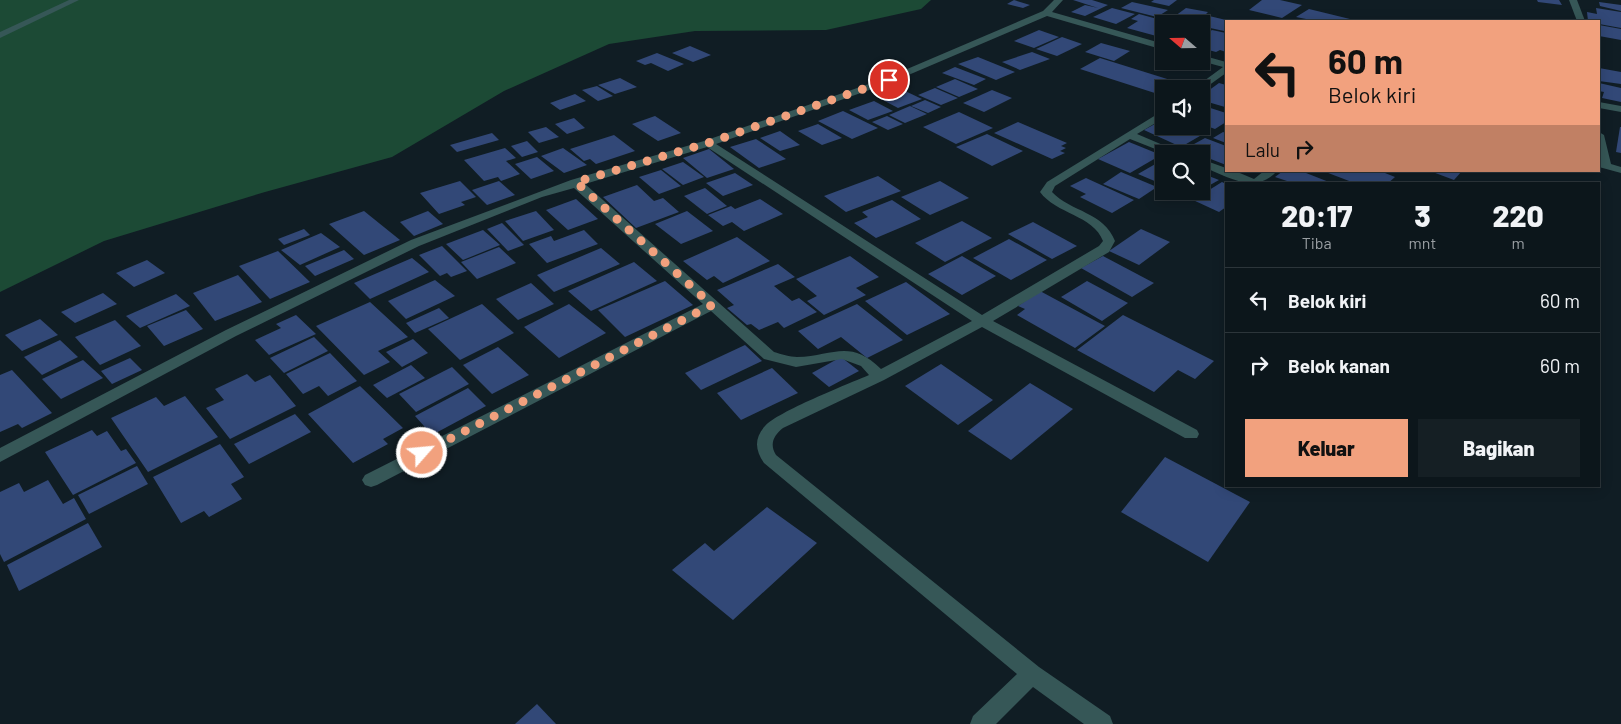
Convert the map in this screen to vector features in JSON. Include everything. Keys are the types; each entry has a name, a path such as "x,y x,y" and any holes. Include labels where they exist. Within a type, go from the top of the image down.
{"street":[{"path":"0,35 75,0"},
{"path":"0,456 231,332 415,244 475,219 576,182 708,143 889,80 1046,13 1059,0"},
{"path":"1573,0 1581,20"},
{"path":"1046,13 1155,44"},
{"path":"1210,61 1225,67"},
{"path":"1209,80 1225,68"},
{"path":"1600,105 1621,110"},
{"path":"1102,724 1032,674 766,455 763,443 766,435 777,424 879,376 982,321 1104,249 1109,241 1108,235 1103,228 1058,202 1046,192 1052,184 1155,119"},
{"path":"1129,135 1155,145"},
{"path":"708,143 982,321 1191,434"},
{"path":"1600,145 1602,165 1621,170"},
{"path":"1210,166 1225,171"},
{"path":"1227,172 1252,182"},
{"path":"1256,182 1271,172"},
{"path":"576,182 769,356 796,362 842,354 853,356 866,363 879,376"},
{"path":"371,480 712,305"},
{"path":"981,724 1032,674"}],"green space":[{"path":"0,0 931,0 921,9 826,30 695,31 609,44 504,91 392,157 265,192 104,241 0,292"}],"building":[{"path":"1014,0 1030,5 1023,8 1007,4"},
{"path":"1073,0 1092,0 1108,5 1085,16 1071,12 1085,5 1098,8"},
{"path":"1154,0 1177,0 1169,6 1151,2"},
{"path":"1262,0 1280,0 1302,5 1282,18 1249,10"},
{"path":"1537,0 1559,0 1562,5 1538,2"},
{"path":"1132,2 1168,10 1155,16 1121,8"},
{"path":"1599,2 1621,5 1621,11 1600,6"},
{"path":"1112,8 1135,14 1116,24 1093,17"},
{"path":"1186,8 1208,12 1205,15 1176,15"},
{"path":"1596,8 1621,12 1621,28 1600,24 1600,20 1588,20 1587,12 1597,14"},
{"path":"1309,9 1350,19 1304,20 1306,19 1296,17"},
{"path":"1139,14 1155,18 1155,36 1127,28 1138,21 1131,19"},
{"path":"1210,16 1226,20 1224,31 1210,28"},
{"path":"1600,25 1621,29 1621,40 1600,36"},
{"path":"1039,30 1059,37 1034,48 1014,41"},
{"path":"1212,30 1225,33 1225,52 1220,50 1216,52 1210,50 1210,31"},
{"path":"1062,37 1082,44 1057,56 1036,49"},
{"path":"1101,43 1130,51 1114,61 1085,52"},
{"path":"690,46 711,55 693,62 672,53"},
{"path":"1032,52 1050,59 1020,70 1002,62"},
{"path":"657,53 684,64 668,71 651,63 645,65 636,61"},
{"path":"978,57 1015,72 996,80 958,64"},
{"path":"1100,58 1170,80 1155,80 1155,93 1080,69"},
{"path":"955,67 986,79 974,85 942,73"},
{"path":"1600,68 1621,72 1621,84 1600,81"},
{"path":"620,78 637,87 615,94 598,85"},
{"path":"955,79 978,89 959,97 936,87"},
{"path":"1219,83 1225,85 1225,107 1210,103 1210,90"},
{"path":"1600,83 1621,88 1621,102 1602,98 1604,92 1600,91"},
{"path":"597,86 613,96 598,101 582,90"},
{"path":"935,88 958,98 941,105 918,95"},
{"path":"903,90 922,99 898,108 879,98"},
{"path":"992,90 1012,98 984,112 963,103"},
{"path":"575,94 586,101 560,110 550,103"},
{"path":"925,100 941,107 928,113 911,106"},
{"path":"874,101 893,111 868,120 849,110"},
{"path":"910,106 927,114 905,123 889,115"},
{"path":"1210,108 1225,113 1225,123 1215,129 1210,127"},
{"path":"843,111 878,128 852,139 818,121"},
{"path":"959,112 993,128 956,144 923,127"},
{"path":"655,116 681,133 658,141 632,124"},
{"path":"887,116 903,124 888,130 872,122"},
{"path":"574,118 585,128 567,134 555,124"},
{"path":"1018,122 1067,143 1061,146 1066,148 1060,151 1065,153 1052,159 994,133"},
{"path":"818,124 842,138 822,145 798,131"},
{"path":"1155,124 1155,135 1202,135 1184,145 1177,145 1144,130"},
{"path":"546,127 559,137 539,143 528,132"},
{"path":"1621,127 1621,153 1616,152"},
{"path":"780,131 800,145 780,151 760,138"},
{"path":"1223,132 1225,133 1225,143 1213,138"},
{"path":"492,133 499,140 457,152 450,145"},
{"path":"987,134 1023,151 992,166 956,147"},
{"path":"614,135 635,151 596,164 590,159 584,161 570,149"},
{"path":"1205,138 1225,146 1225,165 1210,159 1210,145 1192,145"},
{"path":"756,139 786,159 759,168 730,147"},
{"path":"527,141 538,152 522,157 511,146"},
{"path":"1129,142 1155,153 1155,158 1130,173 1098,159"},
{"path":"505,148 516,158 506,161 520,174 501,181 498,177 484,181 464,160"},
{"path":"563,148 587,165 564,173 541,156"},
{"path":"709,149 734,169 707,178 683,158"},
{"path":"537,157 554,171 531,179 515,164"},
{"path":"683,162 704,177 683,185 662,169"},
{"path":"1155,164 1155,181 1138,174"},
{"path":"661,170 681,186 659,194 639,177"},
{"path":"1121,172 1155,186 1155,188 1139,199 1103,184"},
{"path":"1282,172 1304,172 1329,182 1290,182 1275,177"},
{"path":"1326,172 1382,172 1395,177 1389,182 1352,182"},
{"path":"1433,172 1461,172 1454,180"},
{"path":"735,173 753,185 723,196 706,183"},
{"path":"878,176 901,191 846,212 824,196"},
{"path":"1210,176 1219,180 1210,185"},
{"path":"1086,178 1134,200 1112,213 1080,197 1086,194 1070,186"},
{"path":"460,181 476,197 461,202 465,205 439,214 420,193"},
{"path":"499,181 515,195 487,205 472,190"},
{"path":"940,181 969,198 930,215 901,197"},
{"path":"1222,182 1225,184 1225,208 1219,212 1193,200 1210,200 1210,189"},
{"path":"637,185 654,201 663,198 679,212 636,228 603,197"},
{"path":"705,188 727,206 707,214 684,196"},
{"path":"576,199 598,219 568,230 546,210"},
{"path":"760,199 783,214 744,231 732,222 723,226 708,215 731,206 735,209"},
{"path":"892,200 921,219 876,238 854,223 868,217 862,212"},
{"path":"364,211 400,240 364,255 329,224"},
{"path":"428,211 443,224 414,236 400,222"},
{"path":"536,211 554,230 523,241 505,221"},
{"path":"687,211 713,231 681,244 655,224"},
{"path":"962,221 992,238 945,262 915,243"},
{"path":"1033,222 1077,246 1052,259 1008,234"},
{"path":"502,223 524,245 508,251 487,229"},
{"path":"304,229 310,235 284,245 278,239"},
{"path":"1141,229 1170,242 1139,265 1109,251"},
{"path":"483,230 500,245 463,260 446,244"},
{"path":"584,230 598,244 547,263 529,244 551,236 554,241"},
{"path":"321,233 340,247 300,265 281,250"},
{"path":"737,237 770,261 723,283 714,276 707,280 683,261"},
{"path":"1009,239 1047,260 1011,280 973,258"},
{"path":"442,246 467,271 451,277 447,273 440,276 419,255"},
{"path":"499,247 516,263 477,279 461,262"},
{"path":"601,248 620,264 554,292 537,275"},
{"path":"344,250 354,259 315,276 305,266"},
{"path":"278,251 310,282 270,299 239,266"},
{"path":"850,256 879,277 856,288 866,295 824,315 807,301 817,296 796,279"},
{"path":"962,256 996,276 962,295 928,274"},
{"path":"1103,256 1154,283 1132,297 1081,268"},
{"path":"412,258 429,272 370,299 354,283"},
{"path":"147,260 165,273 134,287 116,273"},
{"path":"634,262 657,281 591,311 568,291"},
{"path":"778,264 795,277 774,286 792,301 799,298 817,312 784,328 778,322 759,330 751,324 747,325 727,308 734,305 717,290"},
{"path":"238,275 262,302 215,321 193,293"},
{"path":"435,280 455,296 406,319 388,301"},
{"path":"665,281 693,305 625,337 598,310"},
{"path":"1087,281 1128,303 1102,321 1061,297"},
{"path":"906,282 950,314 907,335 865,301"},
{"path":"531,283 554,304 518,320 496,299"},
{"path":"1040,291 1105,326 1075,348 1017,315 1025,309 1018,306"},
{"path":"103,293 117,304 75,323 61,312"},
{"path":"176,294 190,306 140,328 126,316"},
{"path":"370,302 408,337 378,351 390,362 364,375 316,326"},
{"path":"482,304 514,333 460,360 428,329"},
{"path":"569,304 606,333 559,358 524,327"},
{"path":"857,304 903,340 867,358 841,337 818,349 798,331"},
{"path":"439,308 449,318 415,333 406,323"},
{"path":"186,310 203,329 164,346 147,326"},
{"path":"296,315 316,334 269,355 255,340 281,328 276,324"},
{"path":"1123,315 1214,361 1195,379 1178,370 1154,392 1077,350"},
{"path":"40,319 58,335 22,351 5,335"},
{"path":"115,320 141,346 100,365 75,337"},
{"path":"314,337 328,351 284,373 270,358"},
{"path":"413,339 428,353 402,367 386,352"},
{"path":"60,340 78,357 42,375 24,357"},
{"path":"745,345 762,361 701,390 685,373"},
{"path":"498,347 529,375 492,394 463,365"},
{"path":"330,353 357,381 328,396 319,386 303,394 286,374"},
{"path":"841,357 859,371 829,387 812,373"},
{"path":"130,358 142,370 112,384 101,371"},
{"path":"83,360 103,378 61,399 42,379"},
{"path":"941,364 993,400 958,425 905,386"},
{"path":"411,365 425,378 387,398 373,385"},
{"path":"452,367 469,384 416,412 399,394"},
{"path":"772,368 798,393 741,420 717,393"},
{"path":"12,370 52,413 22,428 18,424 0,432 0,375"},
{"path":"247,374 255,382 270,375 296,406 230,439 206,408 224,400 215,389"},
{"path":"1030,383 1073,409 1011,460 968,431"},
{"path":"360,386 403,428 383,439 388,444 353,463 308,414"},
{"path":"468,388 486,406 432,435 415,416"},
{"path":"185,396 218,437 148,472 111,418 156,397 164,406"},
{"path":"295,414 311,432 249,464 234,444"},
{"path":"92,430 97,436 107,431 121,451 126,449 136,463 73,495 45,452"},
{"path":"220,444 244,477 231,484 242,499 209,517 204,511 181,523 153,477"},
{"path":"1165,457 1250,502 1208,562 1121,512"},
{"path":"137,466 148,484 89,514 78,495"},
{"path":"48,480 63,504 74,498 86,519 4,562 0,554 0,492 19,483 24,492"},
{"path":"767,507 817,543 733,620 672,570 705,543 714,551"},
{"path":"88,523 102,547 19,591 7,565"},
{"path":"537,704 556,724 515,724"}],"route":[{"path":"422,453 712,305 576,182 708,143 889,80"}]}
